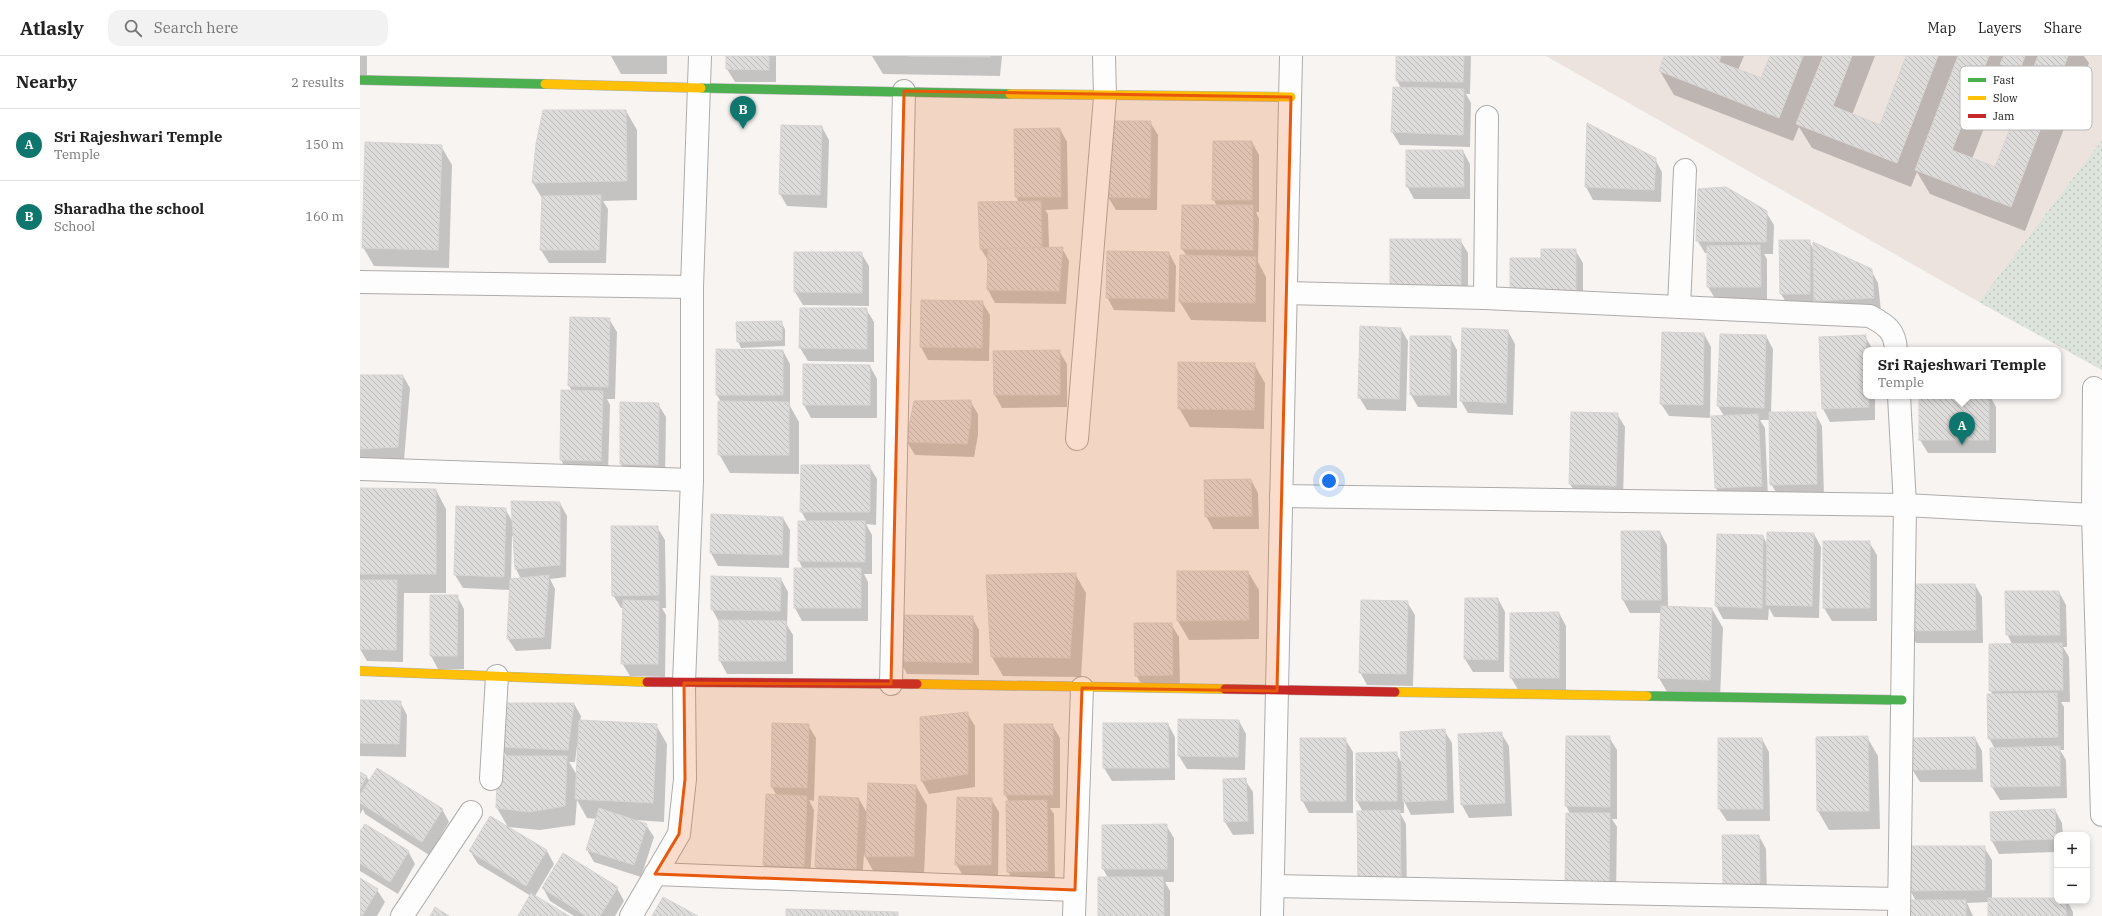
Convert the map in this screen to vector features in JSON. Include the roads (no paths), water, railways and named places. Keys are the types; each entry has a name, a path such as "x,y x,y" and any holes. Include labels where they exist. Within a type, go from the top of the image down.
{"street":[{"path":"631,916 679,834 685,779 684,683 692,480 692,287 700,56"},
{"path":"1076,438 1105,97 1104,56"},
{"path":"1272,916 1291,56"},
{"path":"360,80 700,86 1105,97 1290,97"},
{"path":"891,684 904,91"},
{"path":"1485,298 1487,117"},
{"path":"1679,307 1685,170"},
{"path":"360,282 692,287"},
{"path":"1286,292 1485,298 1870,316 1888,326 1896,343 1896,347"},
{"path":"2094,388 2093,515 2102,815"},
{"path":"1272,886 1899,907 1905,505 1899,399"},
{"path":"360,469 692,480"},
{"path":"1281,496 1905,505 2093,515"},
{"path":"360,671 684,683 891,684 1277,692 1902,700"},
{"path":"491,779 497,676"},
{"path":"1074,916 1082,688"},
{"path":"402,916 471,812"},
{"path":"655,874 1075,890"}],"place":[{"name":"Sharadha the school","path":"743,129"},
{"name":"Sri Rajeshwari Temple","path":"1962,445"}]}
